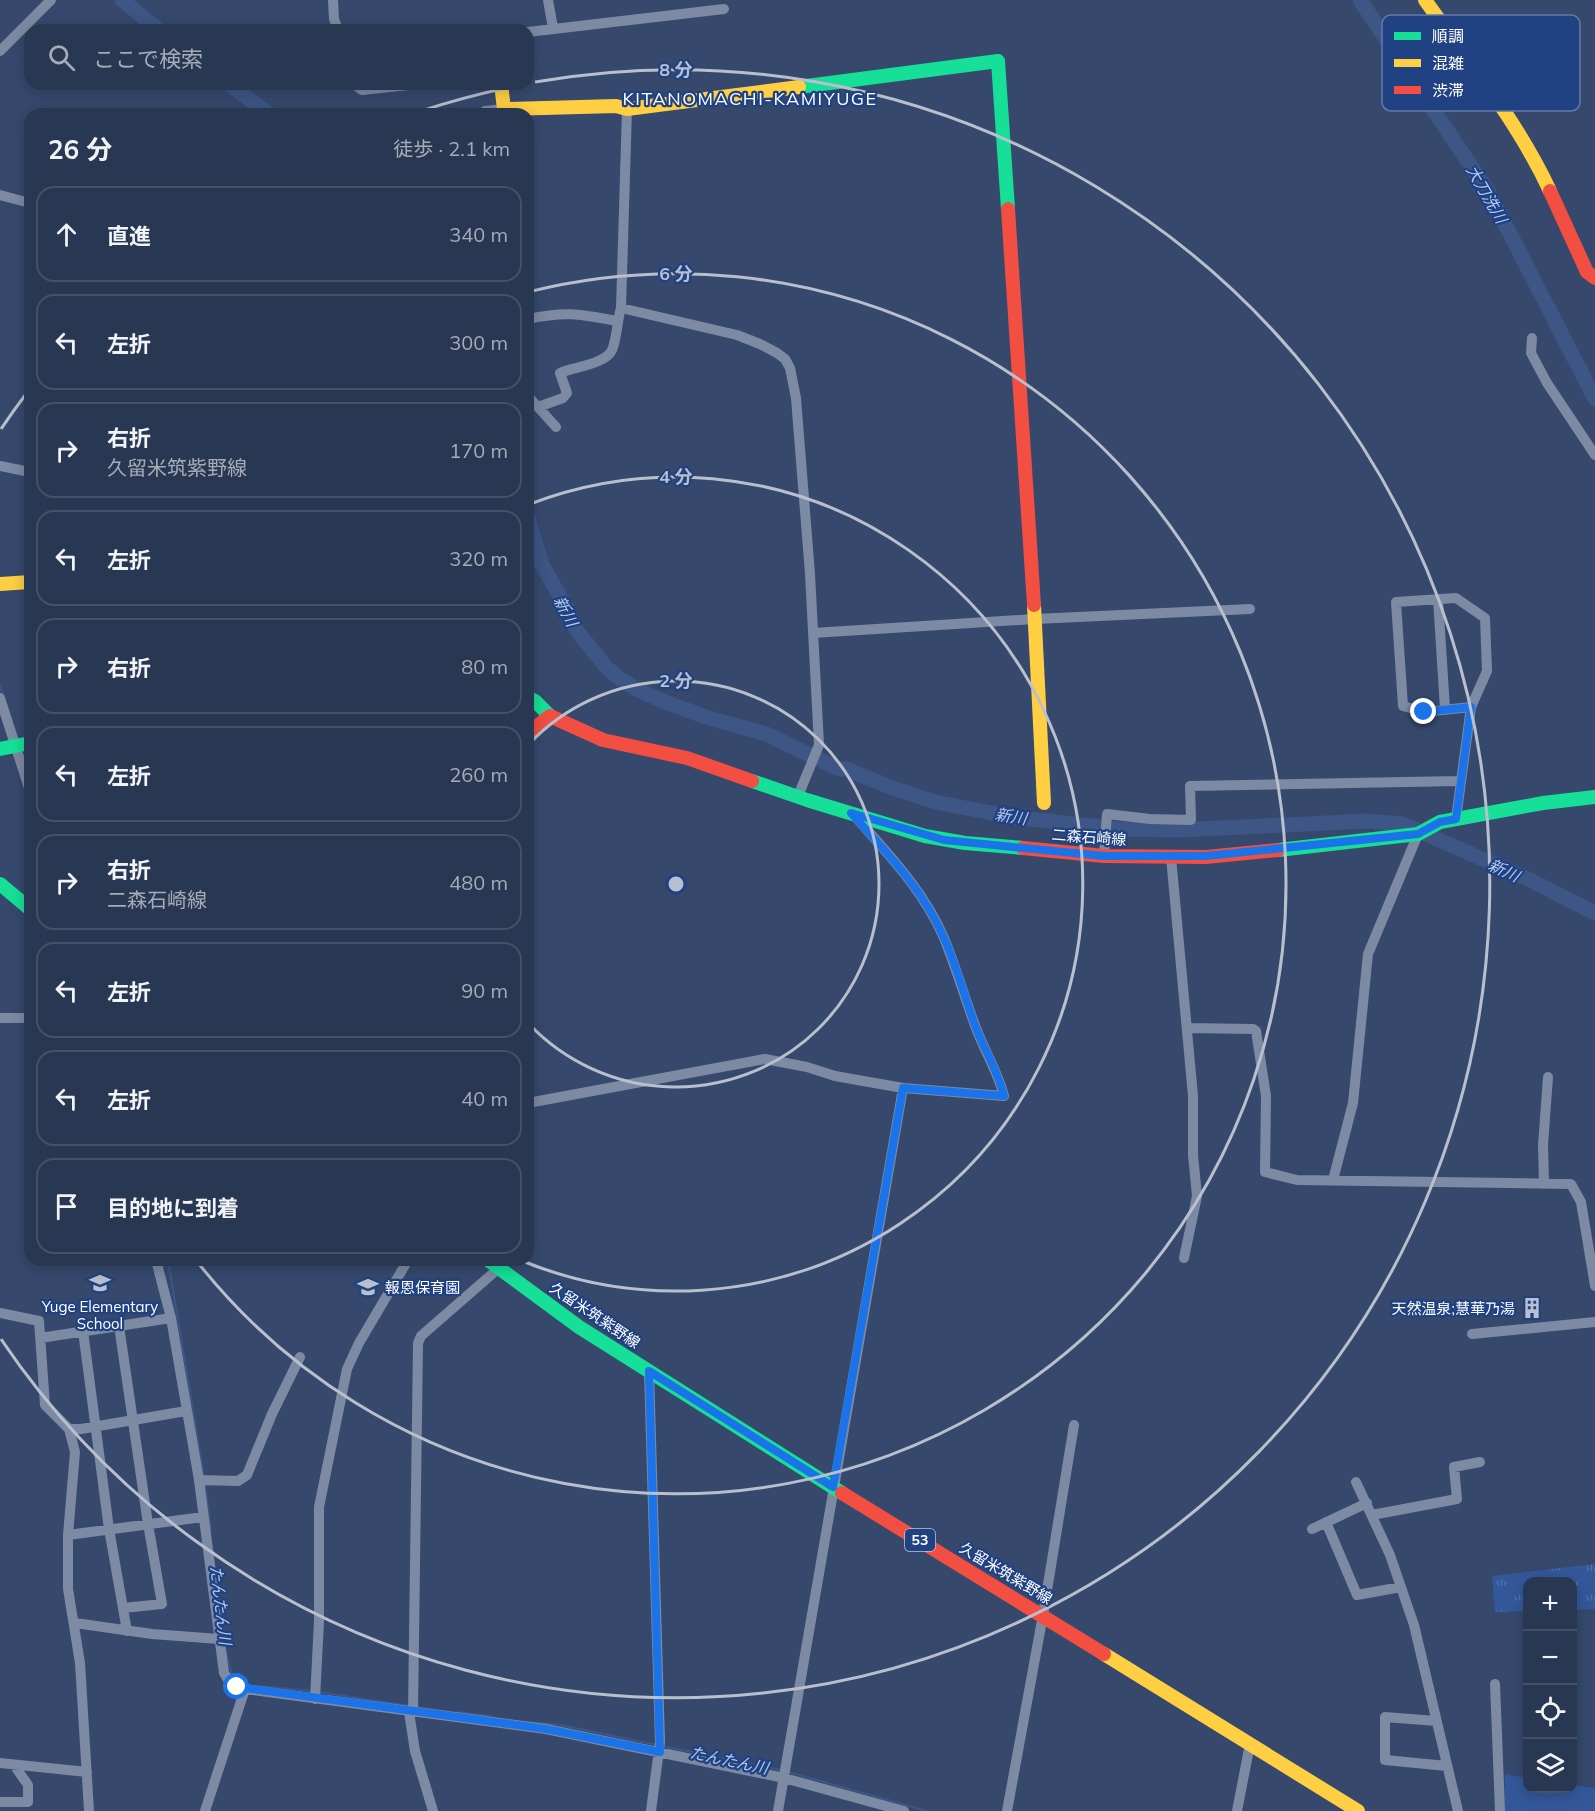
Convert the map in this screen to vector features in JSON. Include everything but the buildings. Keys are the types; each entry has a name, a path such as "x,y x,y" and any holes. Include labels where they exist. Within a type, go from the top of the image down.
{"main road":[{"path":"1425,0 1436,15"},
{"path":"534,108 616,106 627,110 998,61 1035,620 1044,803"},
{"path":"502,90 504,108"},
{"path":"1505,111 1535,159 1587,272 1595,278"},
{"path":"0,584 24,582"},
{"path":"0,595 24,594"},
{"path":"534,701 550,717"},
{"path":"534,711 550,717"},
{"path":"534,729 550,717"},
{"name":"二森石崎線","path":"550,717 603,740 687,758 851,813 944,840 1104,856 1217,855 1418,834 1440,822 1543,803 1595,797"},
{"path":"0,749 23,744"},
{"path":"0,884 24,904"},
{"name":"久留米筑紫野線","path":"497,1266 579,1327 833,1487 1358,1811"}],"street":[{"path":"27,24 51,0"},
{"path":"333,0 336,24"},
{"path":"548,0 553,28"},
{"path":"534,31 724,9"},
{"path":"0,51 24,27"},
{"path":"538,407 563,398 567,393 560,373 608,356 613,349 616,321 621,308 627,110"},
{"path":"0,195 24,201"},
{"path":"621,308 737,335 760,344 785,359 794,382 819,745 798,796"},
{"path":"534,318 573,313 616,321"},
{"path":"1532,338 1531,353 1547,383 1595,455"},
{"path":"534,403 556,428"},
{"path":"0,466 24,471"},
{"path":"1456,819 1471,707 1487,671 1485,618 1456,598 1396,602 1403,706 1424,712 1471,707"},
{"path":"1438,599 1445,709"},
{"path":"813,633 1250,609"},
{"path":"0,698 23,744"},
{"path":"1104,856 1107,814 1150,819 1191,820 1190,786 1460,782"},
{"path":"534,1102 765,1059 807,1066 835,1076 903,1088 1004,1096 995,1066 977,1031 944,937 903,872 851,813"},
{"path":"1333,1180 1353,1103 1368,954 1418,834"},
{"path":"1171,857 1193,1096 1193,1155 1197,1196 1184,1258"},
{"path":"0,1018 24,1018"},
{"path":"1187,1028 1254,1029 1256,1031 1266,1096 1266,1172 1297,1180 1571,1184 1581,1202 1595,1286"},
{"path":"1544,1184 1548,1077"},
{"path":"778,1811 903,1088"},
{"path":"158,1266 171,1318 199,1480 224,1673 231,1684 244,1689 546,1729 660,1748 785,1773 904,1811"},
{"path":"315,1698 319,1621 319,1507 346,1369 404,1266"},
{"path":"433,1811 415,1750 411,1712 418,1343 421,1336 492,1266"},
{"path":"0,1313 39,1321 45,1405 69,1429 75,1452 68,1535 68,1589 80,1663 89,1811"},
{"path":"40,1338 171,1318"},
{"path":"1472,1334 1595,1322"},
{"path":"119,1326 162,1604 123,1608"},
{"path":"82,1331 109,1529 127,1631"},
{"path":"199,1480 238,1480 247,1475 272,1414 300,1357"},
{"path":"649,1371 660,1748 651,1811"},
{"path":"69,1429 95,1427 186,1411"},
{"path":"1007,1811 1043,1615 1074,1425"},
{"path":"1372,1515 1457,1499 1454,1467 1480,1462"},
{"path":"1356,1482 1390,1555 1414,1625 1458,1811"},
{"path":"1312,1529 1367,1503"},
{"path":"68,1535 202,1517"},
{"path":"1326,1522 1357,1595 1401,1587"},
{"path":"75,1623 127,1631 219,1639"},
{"path":"1495,1684 1500,1811"},
{"path":"206,1811 244,1689"},
{"path":"1436,1721 1385,1717 1385,1760 1447,1766"},
{"path":"1237,1811 1250,1744"},
{"path":"0,1763 87,1772"},
{"path":"0,1802 28,1802 28,1785 14,1765"}],"green space":[{"path":"1595,1564 1595,1609 1577,1610 1577,1577 1523,1577 1523,1611 1495,1612 1492,1576"},
{"path":"1505,1774 1523,1777 1523,1793 1577,1793 1577,1786 1595,1788 1595,1811 1504,1811"}],"waterway":[{"name":"新川","path":"122,0 152,24"},
{"name":"大刀洗川","path":"1360,0 1382,33"},
{"name":"新川","path":"237,90 261,108"},
{"name":"大刀洗川","path":"1434,111 1489,193 1595,399"},
{"name":"新川","path":"534,538 542,565 577,631 607,668 619,678 634,688 665,702 709,718 766,734 839,769 846,769 935,802 1012,817 1119,829 1179,830 1367,821 1403,824 1528,879 1595,913"},
{"name":"たんたん川","path":"0,686 3,696"},
{"name":"たんたん川","path":"169,1266 204,1477"},
{"name":"たんたん川","path":"205,1482 211,1530"},
{"name":"たんたん川","path":"226,1649 231,1671 239,1681"},
{"name":"たんたん川","path":"259,1686 313,1691"},
{"name":"たんたん川","path":"319,1692 411,1706"},
{"name":"たんたん川","path":"458,1712 491,1716"},
{"name":"たんたん川","path":"529,1722 556,1724 657,1745"},
{"name":"たんたん川","path":"662,1746 780,1770"},
{"name":"たんたん川","path":"788,1772 927,1811"}],"traffic: fast":[{"path":"799,87 998,61 1008,209"},
{"path":"534,701 550,716"},
{"path":"0,749 24,744"},
{"path":"752,781 925,836 965,843 1023,848"},
{"path":"1278,850 1418,834 1440,822 1543,803 1595,797"},
{"path":"0,884 24,904"},
{"path":"496,1266 579,1327 842,1493"}],"traffic: slow":[{"path":"1425,0 1436,15"},
{"path":"534,108 616,106 627,109 799,87"},
{"path":"502,90 504,108"},
{"path":"1504,111 1550,191"},
{"path":"0,584 24,582"},
{"path":"1034,605 1044,803"},
{"path":"1104,1654 1358,1811"}],"traffic: jam":[{"path":"1550,191 1587,272 1595,278"},
{"path":"1008,209 1034,605"},
{"path":"534,728 550,716 603,740 687,758 752,781"},
{"path":"1023,848 1104,856 1206,857 1278,850"},
{"path":"842,1493 1104,1654"}],"place":[{"name":"Yuge Elementary School","path":"100,1283"},
{"name":"報恩保育園","path":"368,1287"},
{"name":"天然温泉;慧華乃湯","path":"1532,1308"}],"district":[{"name":"KITANOMACHI-KAMIYUGE","path":"750,98"}],"route":[{"path":"237,1687 546,1729 660,1752 649,1371 833,1487 903,1088 1004,1096 1001,1081 977,1031 944,937 916,888 851,813 944,840 1104,856 1187,858 1418,834 1440,822 1456,819 1471,707 1424,712"}]}
